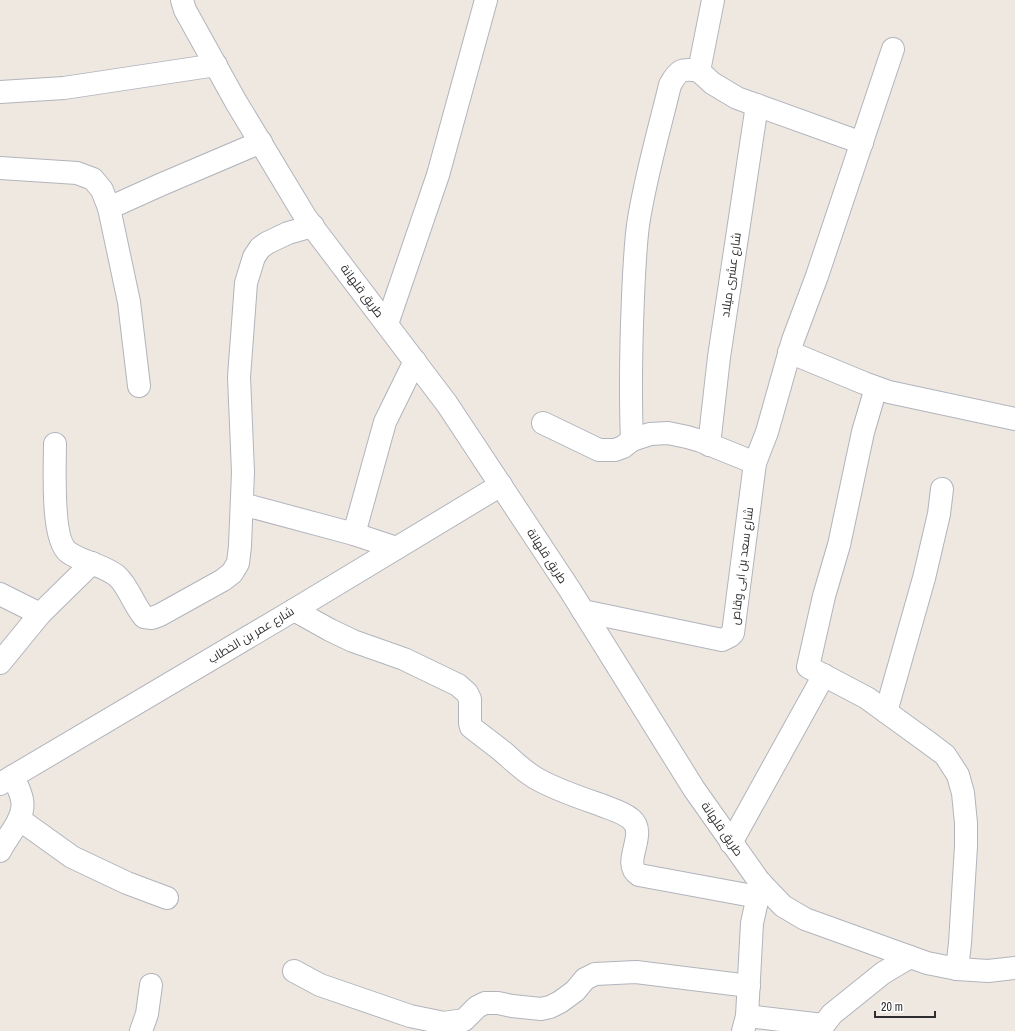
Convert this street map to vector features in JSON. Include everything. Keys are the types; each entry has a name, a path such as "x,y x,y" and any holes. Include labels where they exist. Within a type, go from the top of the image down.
{"street":[{"name":"طريق قلهانة","path":"182,0 185,10 216,65 306,218 416,361 447,404 583,611 694,789 731,843 759,890 805,919 927,963 957,969 1014,971"},
{"path":"387,324 438,175 486,0"},
{"path":"699,71 711,0"},
{"name":"شارع سعد بن ابى وقاص","path":"583,611 722,640 730,636 735,628 755,463 767,432 789,352 817,276 893,49"},
{"path":"0,92 64,88 216,65"},
{"path":"632,440 630,389 635,253 646,184 670,85 675,77 682,70 699,71 712,83 737,98 862,143"},
{"name":"شارع عشرى ميلاد","path":"709,445 719,357 757,105"},
{"path":"109,208 260,142"},
{"path":"0,168 77,173 93,179 102,190 109,208 129,302 139,386"},
{"path":"55,444 55,495 60,541 68,552 116,575 126,587 144,617 152,618 211,588 232,573 236,568 239,557 242,504 243,472 239,377 246,283 254,257 260,248 288,233 313,226"},
{"path":"789,352 889,392 1015,419"},
{"path":"354,534 385,422 416,361"},
{"path":"876,388 863,432 839,545 824,596 808,667 867,698 945,755 958,775 963,793 966,823 966,846 957,969"},
{"path":"543,423 599,450 616,450 632,440 650,434 668,433 687,437 755,463"},
{"name":"شارع عمر بن الخطاب","path":"7,780 501,485"},
{"path":"886,712 924,578 939,514 942,489"},
{"path":"242,504 354,534 396,548"},
{"path":"0,663 40,614 92,563"},
{"path":"0,594 40,614"},
{"path":"294,610 353,641 404,659 458,685 467,693 470,699 471,727 528,773 541,781 572,795 618,812 632,819 637,829 633,858 634,873 639,875 759,890 752,923 749,986 745,1024 821,1028 832,1014 883,973 910,957"},
{"path":"731,843 824,675"},
{"path":"0,851 19,819 22,810 22,799 7,780"},
{"path":"19,819 72,857 127,883 167,898"},
{"path":"294,971 320,985 410,1016 444,1023 464,1020 478,1007 485,1003 498,1003 541,1009 550,1007 560,1002 574,991 585,979 595,974 636,972 749,986"},
{"path":"141,1031 147,1014 152,985"}]}
